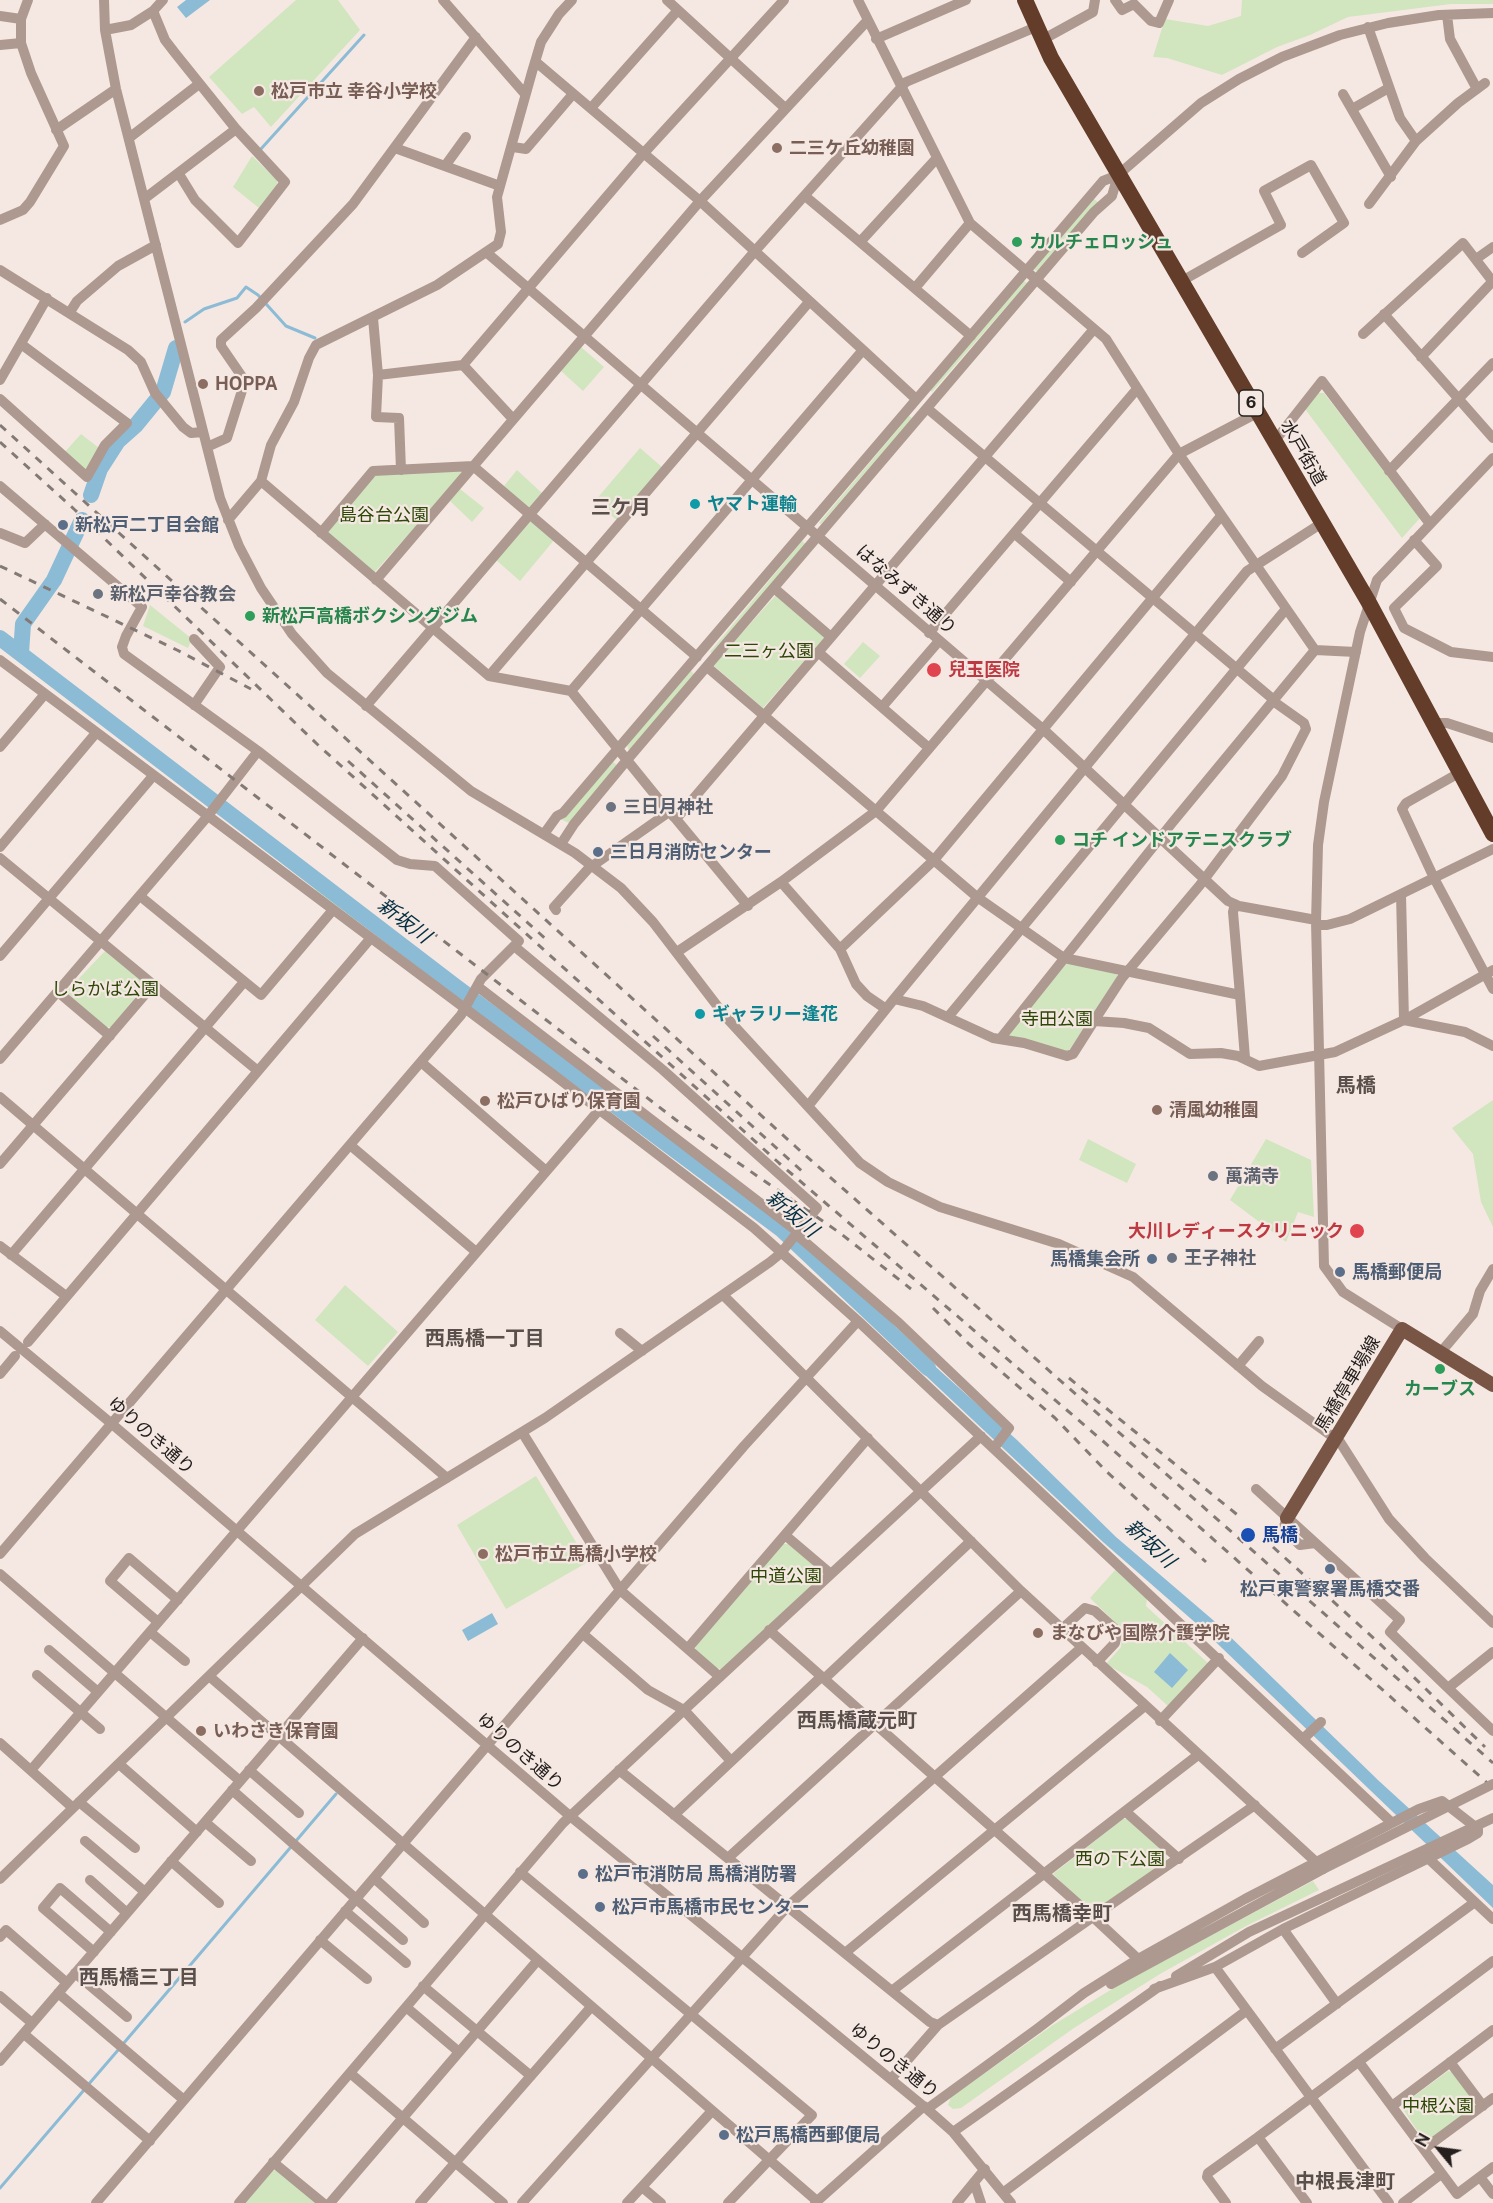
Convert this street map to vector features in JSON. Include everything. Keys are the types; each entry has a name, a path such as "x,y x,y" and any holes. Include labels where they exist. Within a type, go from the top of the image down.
{"highway":[{"name":"水戸街道","path":"1025,0 1039,34 1118,174 1368,601 1493,834"}],"main road":[{"name":"馬橋停車場線","path":"1287,1518 1402,1329 1493,1385"}],"street":[{"path":"0,220 23,210 30,202 64,146 31,73 21,43 21,19 28,0"},
{"path":"104,0 105,30 116,90 203,432 228,520 261,588 285,626 314,659 366,706 471,791 594,865 634,901 677,952 725,1016 860,1163 875,1174 940,1207 1059,1244 1120,1270 1142,1284 1238,1366 1336,1438 1348,1451 1389,1519 1425,1558 1493,1623"},
{"path":"105,30 131,25 153,11 163,0"},
{"path":"443,0 525,94"},
{"path":"228,520 261,481 271,445 294,402 309,358 316,345 437,285 498,244 502,237 497,210 500,186 513,147 525,94 541,42 551,24 572,0"},
{"path":"667,0 785,108"},
{"path":"378,375 463,365 643,154 784,0"},
{"path":"858,0 970,223 1106,339 1179,454 1315,650"},
{"path":"876,39 966,0"},
{"path":"366,706 755,251 906,82 1093,12 1095,0"},
{"path":"1115,0 1122,10 1134,4 1151,21 1159,23 1170,0"},
{"path":"591,108 678,10"},
{"path":"153,11 165,40 236,129 285,182 238,243 195,200 179,174"},
{"path":"544,834 557,816 563,813 697,657 1102,181 1118,174 1201,103 1239,79 1303,48 1368,27 1447,15 1493,13"},
{"path":"1369,204 1416,141 1481,86 1450,39 1447,15"},
{"path":"0,16 21,19"},
{"path":"376,580 700,201 868,20"},
{"path":"1368,27 1400,118 1416,141"},
{"path":"207,447 227,438 245,381 220,346 221,340 256,308 353,204 476,38"},
{"path":"0,45 21,43"},
{"path":"536,62 700,201 809,302 984,457 1236,670 1304,723 1306,729 1275,788 1205,879 1128,971 1070,1056 999,1039 923,1006 894,999"},
{"path":"129,138 199,84"},
{"path":"1352,109 1388,89"},
{"path":"56,130 116,90"},
{"path":"513,147 526,149 573,94"},
{"path":"1343,94 1390,177"},
{"path":"144,199 236,129"},
{"path":"446,166 466,137"},
{"path":"395,148 500,186"},
{"path":"860,242 937,158"},
{"path":"1180,282 1281,225 1264,191 1311,165 1344,223 1302,253"},
{"path":"561,844 574,824 627,760 1036,280 1112,196 1118,174"},
{"path":"805,196 970,336"},
{"path":"915,288 970,223"},
{"path":"1362,334 1463,243 1493,282 1421,357"},
{"path":"70,312 77,301 118,266 156,245"},
{"path":"1476,259 1493,247"},
{"name":"はなみずき通り","path":"486,252 527,290 1044,730 1235,904 1316,922 1317,925 1327,925 1350,919 1493,849"},
{"path":"0,270 70,312 136,356 155,393 186,430 203,432"},
{"path":"0,380 47,298"},
{"path":"489,676 809,302"},
{"path":"1384,314 1493,438"},
{"path":"373,318 378,375 376,417 399,418 401,470"},
{"path":"556,909 554,907 594,865 672,815 818,652 1094,329"},
{"path":"0,399 87,477 105,445 127,423 21,344"},
{"path":"571,692 863,350"},
{"path":"1389,471 1493,363"},
{"path":"463,365 513,419"},
{"path":"1274,442 1322,381 1430,524"},
{"path":"929,633 1137,389"},
{"path":"917,399 928,408"},
{"path":"677,952 748,906 876,811 1179,454 1257,413"},
{"path":"1402,1329 1343,1292 1324,1266 1316,922 1316,870 1320,826 1368,601 1382,573 1491,465"},
{"path":"321,533 373,471 473,466 697,657"},
{"path":"261,481 489,676 571,692 748,906"},
{"path":"0,486 142,607 126,636 122,647 124,654 258,751 397,860 410,864 435,866 519,941 490,968 465,1009 421,1062 0,1554"},
{"path":"840,949 934,860 1221,516"},
{"path":"808,1106 976,897 1247,570 1322,523"},
{"path":"0,533 25,543 45,524"},
{"path":"1015,534 1071,582"},
{"path":"1414,540 1437,566 1394,608 1404,628 1451,652 1493,657"},
{"path":"774,588 831,636"},
{"path":"948,1017 1286,609"},
{"path":"194,639 220,667 194,705"},
{"path":"882,707 939,641"},
{"path":"1315,650 1356,652"},
{"path":"999,1039 1315,650"},
{"path":"818,652 929,748"},
{"path":"0,660 707,1191 783,1251 1219,1658 1392,1823"},
{"path":"707,666 976,897 1064,958 1240,995"},
{"path":"0,747 45,694"},
{"path":"1432,723 1447,723 1493,738"},
{"path":"0,848 96,733"},
{"path":"0,1059 207,817 258,751"},
{"path":"1459,773 1406,803 1402,809 1434,878 1489,972 1493,989"},
{"path":"0,956 153,776"},
{"path":"0,858 258,1071"},
{"path":"781,882 840,949 856,984 867,996 886,1008"},
{"path":"1401,894 1404,1020"},
{"path":"140,896 261,995 332,911"},
{"path":"1235,904 1233,912 1245,1058"},
{"path":"28,1342 370,939"},
{"path":"0,1879 360,1531 522,1432 723,1295 783,1251 817,1208 663,1070 514,946"},
{"path":"1094,1021 1124,1023 1149,1028 1190,1054 1221,1053 1245,1058 1259,1066 1335,1052 1404,1020 1489,972"},
{"path":"11,1255 244,982"},
{"path":"0,1164 153,985"},
{"path":"477,986 797,1233 899,1323 1010,1428 994,1448"},
{"path":"58,992 110,1036"},
{"path":"1404,1020 1465,1032 1493,1046"},
{"path":"421,1062 545,1170"},
{"path":"0,1097 447,1478"},
{"path":"31,1770 237,1532 475,1251 599,1110"},
{"path":"350,1144 475,1251"},
{"path":"0,1246 66,1296"},
{"path":"1441,1352 1473,1314 1480,1291 1493,1269"},
{"path":"723,1295 1020,1591 1320,1865"},
{"path":"96,2203 727,1465 858,1321"},
{"name":"ゆりのき通り","path":"0,1331 570,1815 926,2107 953,2132 1011,2203"},
{"path":"620,1333 642,1352"},
{"path":"1238,1366 1259,1341"},
{"path":"0,1374 15,1356"},
{"path":"522,1432 620,1590 720,1677"},
{"path":"239,2203 570,1815 981,1436"},
{"path":"688,1648 868,1438"},
{"path":"1256,1489 1401,1620 1390,1632 1493,1731"},
{"path":"784,1535 831,1574"},
{"path":"674,1815 971,1541"},
{"path":"158,1622 110,1581 129,1558 178,1600"},
{"path":"0,1574 240,1781"},
{"path":"728,1858 1020,1591"},
{"path":"1062,1629 1085,1608 1095,1611 1115,1629 1117,1634 1115,1643 1097,1662"},
{"path":"769,1630 1138,1959"},
{"path":"150,1632 185,1662"},
{"path":"583,1634 648,1690 684,1710 731,1761"},
{"path":"0,2061 363,1638"},
{"path":"522,2203 789,1906 1081,1648"},
{"path":"49,1650 98,1692"},
{"path":"1448,1688 1493,1652"},
{"path":"1160,1721 1219,1658"},
{"path":"37,1675 100,1729"},
{"path":"209,1676 711,2112 819,2202 926,2107 1084,1993 1138,1959 1320,1865 1493,1784"},
{"path":"845,1953 1145,1706"},
{"path":"1304,1738 1321,1722"},
{"path":"0,1743 31,1770 135,1848"},
{"path":"893,1990 1198,1755"},
{"path":"118,1764 196,1832"},
{"path":"249,1770 299,1813"},
{"path":"619,1770 930,2022 938,2025"},
{"path":"232,1791 403,1940"},
{"path":"1037,2029 1161,1955 1419,1809 1442,1801 1478,1829 1478,1833 1283,1929 1215,1967 1154,1989"},
{"path":"891,2079 938,2025 1255,1805"},
{"path":"1125,1811 1179,1859"},
{"path":"953,2132 1154,1989 1249,1932 1493,1818"},
{"path":"205,1822 251,1861"},
{"path":"85,1841 145,1892"},
{"path":"1429,1858 1493,1919"},
{"path":"171,1862 219,1903"},
{"path":"520,1872 812,2115 728,2203"},
{"path":"374,1878 424,1923"},
{"path":"90,1880 127,1913"},
{"path":"94,1952 43,1908 60,1888 111,1932"},
{"path":"1275,2049 1475,1902"},
{"path":"345,1911 406,1963"},
{"path":"1283,1929 1337,2004"},
{"path":"0,1937 6,1930 67,1983"},
{"path":"320,1940 367,1979"},
{"path":"330,2203 537,1961"},
{"path":"1226,2203 1207,2177 1208,2173 1493,1961"},
{"path":"1215,1967 1389,2203"},
{"path":"75,1973 127,2017"},
{"path":"423,1986 531,2076"},
{"path":"58,1993 184,2100"},
{"path":"0,1996 32,2023"},
{"path":"406,2007 459,2052"},
{"path":"420,2203 591,2007"},
{"path":"1004,2192 1246,2011"},
{"path":"1392,2106 1493,2030"},
{"path":"24,2034 150,2141"},
{"path":"1359,2062 1457,2194 1493,2167"},
{"path":"1450,2062 1483,2106"},
{"path":"350,2073 503,2203"},
{"path":"1424,2150 1493,2098"},
{"path":"627,2203 711,2112"},
{"path":"1258,2137 1307,2203"},
{"path":"273,2162 323,2203"},
{"path":"957,2203 985,2169"},
{"path":"1403,2203 1442,2174"},
{"path":"1480,2177 1493,2194"},
{"path":"974,2182 981,2203"},
{"path":"642,2187 661,2203"}],"green space":[{"path":"296,0 338,0 360,30 271,127 254,107 242,114 209,77"},
{"path":"1242,0 1493,0 1493,4 1451,4 1348,17 1277,47 1222,75 1167,58 1153,57 1165,19 1208,26 1241,16"},
{"path":"252,156 277,180 277,184 259,208 233,187"},
{"path":"1092,197 1101,205 1037,272 1034,269"},
{"path":"1022,280 1027,283 932,392 930,390"},
{"path":"581,347 604,367 583,391 560,370"},
{"path":"1318,393 1324,393 1420,518 1402,538 1305,409"},
{"path":"909,416 912,418 821,524 819,523"},
{"path":"81,434 99,448 87,470 83,470 64,453"},
{"path":"640,448 662,467 617,520 594,502"},
{"name":"島谷台公園","path":"466,470 373,574 325,532 377,474"},
{"path":"517,470 543,494 530,511 504,486"},
{"path":"460,489 484,508 472,522 450,501"},
{"path":"531,518 555,539 520,581 496,560"},
{"path":"802,541 806,544 712,653 710,652"},
{"name":"二三ヶ公園","path":"776,595 825,637 763,708 713,665"},
{"path":"150,605 192,639 188,648 143,626"},
{"path":"863,642 880,656 860,678 844,664"},
{"path":"691,671 695,675 631,750 628,749 627,743"},
{"path":"613,762 617,765 569,823 560,819"},
{"path":"318,886 358,917 354,923 314,892"},
{"name":"しらかば公園","path":"105,951 144,982 144,987 111,1027 106,1027 66,992"},
{"name":"寺田公園","path":"1065,963 1116,972 1118,978 1067,1053 1010,1038 1009,1034"},
{"path":"1493,1100 1493,1227 1481,1202 1473,1154 1452,1128"},
{"path":"1088,1139 1136,1164 1127,1183 1079,1160"},
{"path":"1266,1139 1311,1160 1314,1217 1298,1212 1286,1242 1230,1200"},
{"path":"345,1285 398,1332 368,1366 315,1320"},
{"path":"536,1476 588,1562 506,1609 457,1525"},
{"name":"中道公園","path":"782,1544 790,1544 821,1571 821,1578 721,1669 716,1668 696,1651 695,1646"},
{"path":"1117,1568 1147,1597 1146,1606 1210,1665 1168,1706 1147,1687 1106,1664 1121,1647 1122,1629 1090,1598"},
{"name":"西の下公園","path":"1123,1819 1127,1819 1166,1853 1167,1862 1098,1909 1090,1911 1053,1874"},
{"path":"1313,1881 1319,1890 1246,1926 1160,1974 1074,2028 961,2108 953,2109 948,2105 951,2097 1053,2025 1122,1983"},
{"name":"中根公園","path":"1448,2071 1452,2072 1474,2099 1474,2107 1428,2142 1424,2141 1401,2106"},
{"path":"278,2170 317,2203 244,2203 271,2171"}],"water":[{"path":"186,0 210,0 186,18 177,7"},
{"path":"918,1351 1017,1440 1116,1537 1213,1620 1379,1781 1493,1885 1493,1908 1198,1625 1103,1542 908,1359"},
{"path":"492,1613 498,1624 468,1641 462,1630"},
{"path":"1170,1653 1188,1670 1172,1688 1154,1672"}],"waterway":[{"path":"260,150 364,35"},
{"path":"185,322 204,309 237,298 246,287 258,295 286,326 315,338"},
{"path":"91,495 100,469 118,441 136,425 163,392 176,348"},
{"path":"21,653 23,624 54,580 82,520"},
{"name":"新坂川","path":"0,638 455,986 781,1229 928,1368"},
{"path":"123,2044 336,1794"},
{"path":"88,2085 119,2049"},
{"path":"0,2188 84,2090"}],"railway":[{"path":"0,425 796,1147 1493,1763"},
{"path":"0,442 75,510 317,744 779,1163 1104,1442 1493,1788"},
{"path":"0,566 177,650 251,689"},
{"path":"0,599 676,1120 840,1233 911,1289"},
{"path":"348,761 548,941"},
{"path":"653,1036 804,1173"},
{"path":"933,1308 969,1344 1055,1418 1107,1472 1206,1562"},
{"path":"1069,1378 1240,1517"},
{"path":"1273,1547 1379,1643 1485,1747"}],"place":[{"name":"松戸市立 幸谷小学校","path":"259,91"},
{"name":"二三ケ丘幼稚園","path":"777,148"},
{"name":"カルチェロッシュ","path":"1017,242"},
{"name":"HOPPA","path":"203,384"},
{"name":"ヤマト運輸","path":"695,504"},
{"name":"新松戸二丁目会館","path":"63,525"},
{"name":"新松戸幸谷教会","path":"98,594"},
{"name":"新松戸高橋ボクシングジム","path":"250,616"},
{"name":"兒玉医院","path":"934,670"},
{"name":"三日月神社","path":"611,807"},
{"name":"コチ インドアテニスクラブ","path":"1060,840"},
{"name":"三日月消防センター","path":"598,852"},
{"name":"ギャラリー逢花","path":"700,1014"},
{"name":"松戸ひばり保育園","path":"485,1101"},
{"name":"清風幼稚園","path":"1157,1110"},
{"name":"萬満寺","path":"1213,1176"},
{"name":"大川レディースクリニック","path":"1357,1231"},
{"name":"王子神社","path":"1172,1258"},
{"name":"馬橋集会所","path":"1152,1259"},
{"name":"馬橋郵便局","path":"1340,1272"},
{"name":"カーブス","path":"1440,1369"},
{"name":"馬橋","path":"1248,1535"},
{"name":"松戸市立馬橋小学校","path":"483,1554"},
{"name":"松戸東警察署馬橋交番","path":"1330,1569"},
{"name":"まなびや国際介護学院","path":"1038,1633"},
{"name":"いわさき保育園","path":"201,1731"},
{"name":"松戸市消防局 馬橋消防署","path":"583,1874"},
{"name":"松戸市馬橋市民センター","path":"600,1907"},
{"name":"松戸馬橋西郵便局","path":"724,2135"}],"district":[{"name":"三ケ月","path":"621,508"},
{"name":"馬橋","path":"1356,1086"},
{"name":"西馬橋一丁目","path":"485,1339"},
{"name":"西馬橋蔵元町","path":"857,1721"},
{"name":"西馬橋幸町","path":"1062,1914"},
{"name":"西馬橋三丁目","path":"139,1978"},
{"name":"中根長津町","path":"1345,2182"}]}
